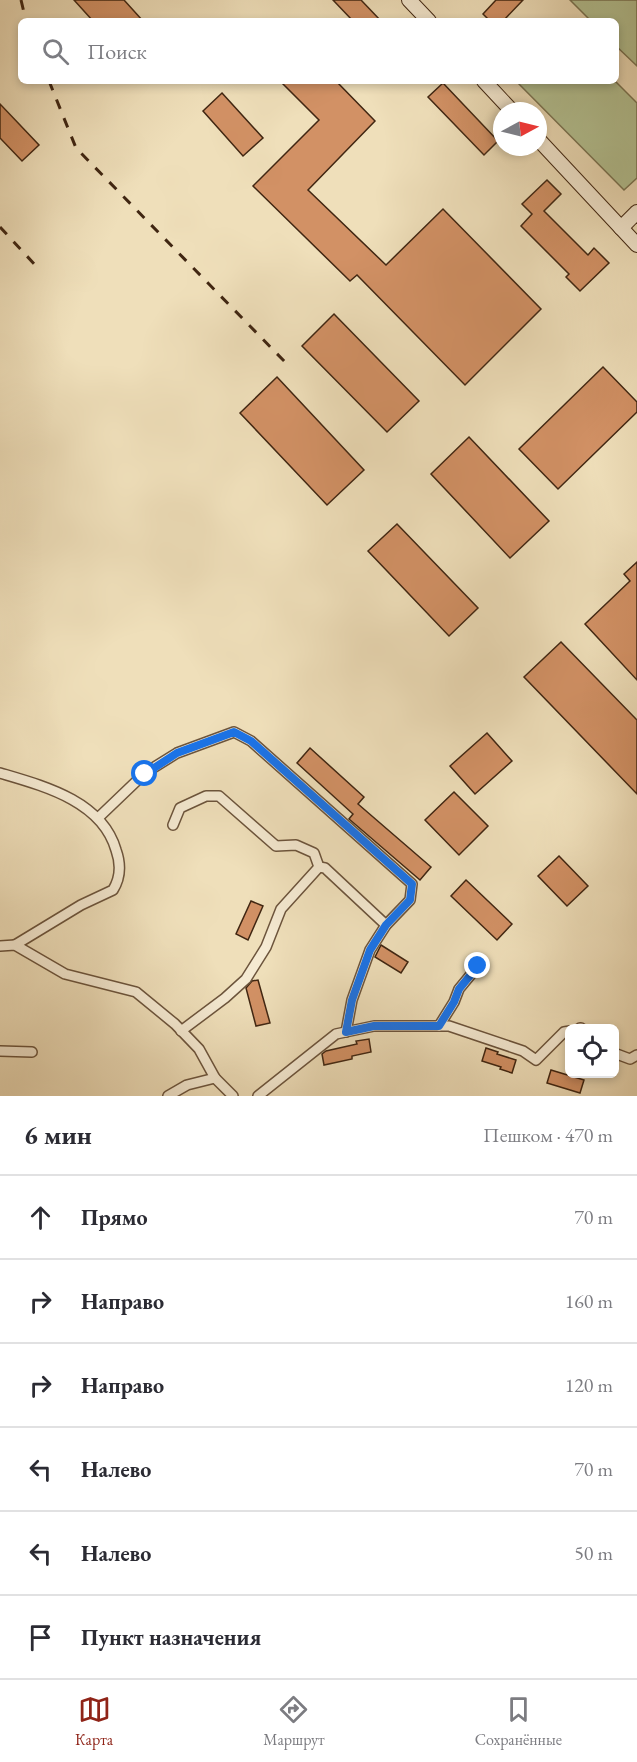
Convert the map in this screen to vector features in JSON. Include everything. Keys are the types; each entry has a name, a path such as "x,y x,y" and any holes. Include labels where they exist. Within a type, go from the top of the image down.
{"main road":[{"path":"409,0 426,18"},
{"path":"487,84 504,102"},
{"path":"547,149 637,245"},
{"path":"621,228 637,212"}],"street":[{"path":"98,818 145,774 177,753 234,732 251,741 412,884 410,900 386,925 370,950 352,1000 346,1032"},
{"path":"0,773 68,796 98,818 109,831 119,859 119,876 113,890 81,905 15,945"},
{"path":"172,825 180,808 206,796 219,796 276,846 296,845 314,854 319,867"},
{"path":"319,867 325,868 386,925"},
{"path":"181,1031 246,979 267,947 281,909 319,867"},
{"path":"0,946 15,945 65,974 136,992 199,1049 215,1078 233,1096"},
{"path":"439,1026 459,989 478,966"},
{"path":"258,1096 336,1034 374,1026 449,1026 523,1051 536,1060 565,1032"},
{"path":"0,1051 32,1052"},
{"path":"619,1055 630,1059 637,1055"},
{"path":"168,1096 187,1085 215,1078"}],"green space":[{"path":"570,0 637,0 637,66 619,49 619,18 588,18"},
{"path":"519,84 618,84 637,103 637,178 624,190 547,112 547,102 537,102"}],"building":[{"path":"74,0 124,0 140,18 90,18"},
{"path":"333,0 361,0 378,18 350,18"},
{"path":"496,0 523,0 506,18 487,18 483,14"},
{"path":"283,84 339,84 375,121 308,190 386,265 443,209 541,309 465,385 357,275 350,281 253,186 319,120"},
{"path":"442,84 493,136 493,146 484,155 428,97"},
{"path":"222,93 263,138 243,156 203,111"},
{"path":"0,104 39,145 22,161 0,138"},
{"path":"547,180 561,194 544,211 588,255 594,248 609,263 580,291 566,277 569,274 521,226 532,214 522,204"},
{"path":"334,314 419,401 387,432 302,346"},
{"path":"603,367 637,402 637,412 558,489 519,449"},
{"path":"277,377 364,470 327,505 240,413"},
{"path":"469,437 549,521 510,558 431,474"},
{"path":"397,524 478,608 449,636 368,551"},
{"path":"637,562 637,680 585,624 630,581 624,574"},
{"path":"561,642 637,720 637,794 524,677"},
{"path":"487,733 512,761 475,794 450,766"},
{"path":"310,748 364,797 358,804 431,867 420,880 349,819 353,814 297,763"},
{"path":"454,792 488,826 459,855 425,820"},
{"path":"559,856 588,886 567,906 538,876"},
{"path":"466,880 512,924 497,940 451,896"},
{"path":"251,901 263,906 248,940 236,934"},
{"path":"381,945 408,962 401,973 375,957"},
{"path":"258,980 270,1023 256,1026 246,988 252,981"},
{"path":"369,1039 371,1052 324,1065 322,1054 326,1051"},
{"path":"486,1048 516,1060 512,1073 482,1061"},
{"path":"551,1070 565,1074 565,1078 584,1080 580,1093 547,1083"}],"railway":[{"path":"21,0 25,18"},
{"path":"50,84 76,148 289,366"},
{"path":"0,227 37,267"}],"route":[{"path":"145,774 177,753 234,732 251,741 412,884 410,900 386,925 370,950 352,1000 346,1032 374,1026 439,1026 459,989 478,966"}]}
